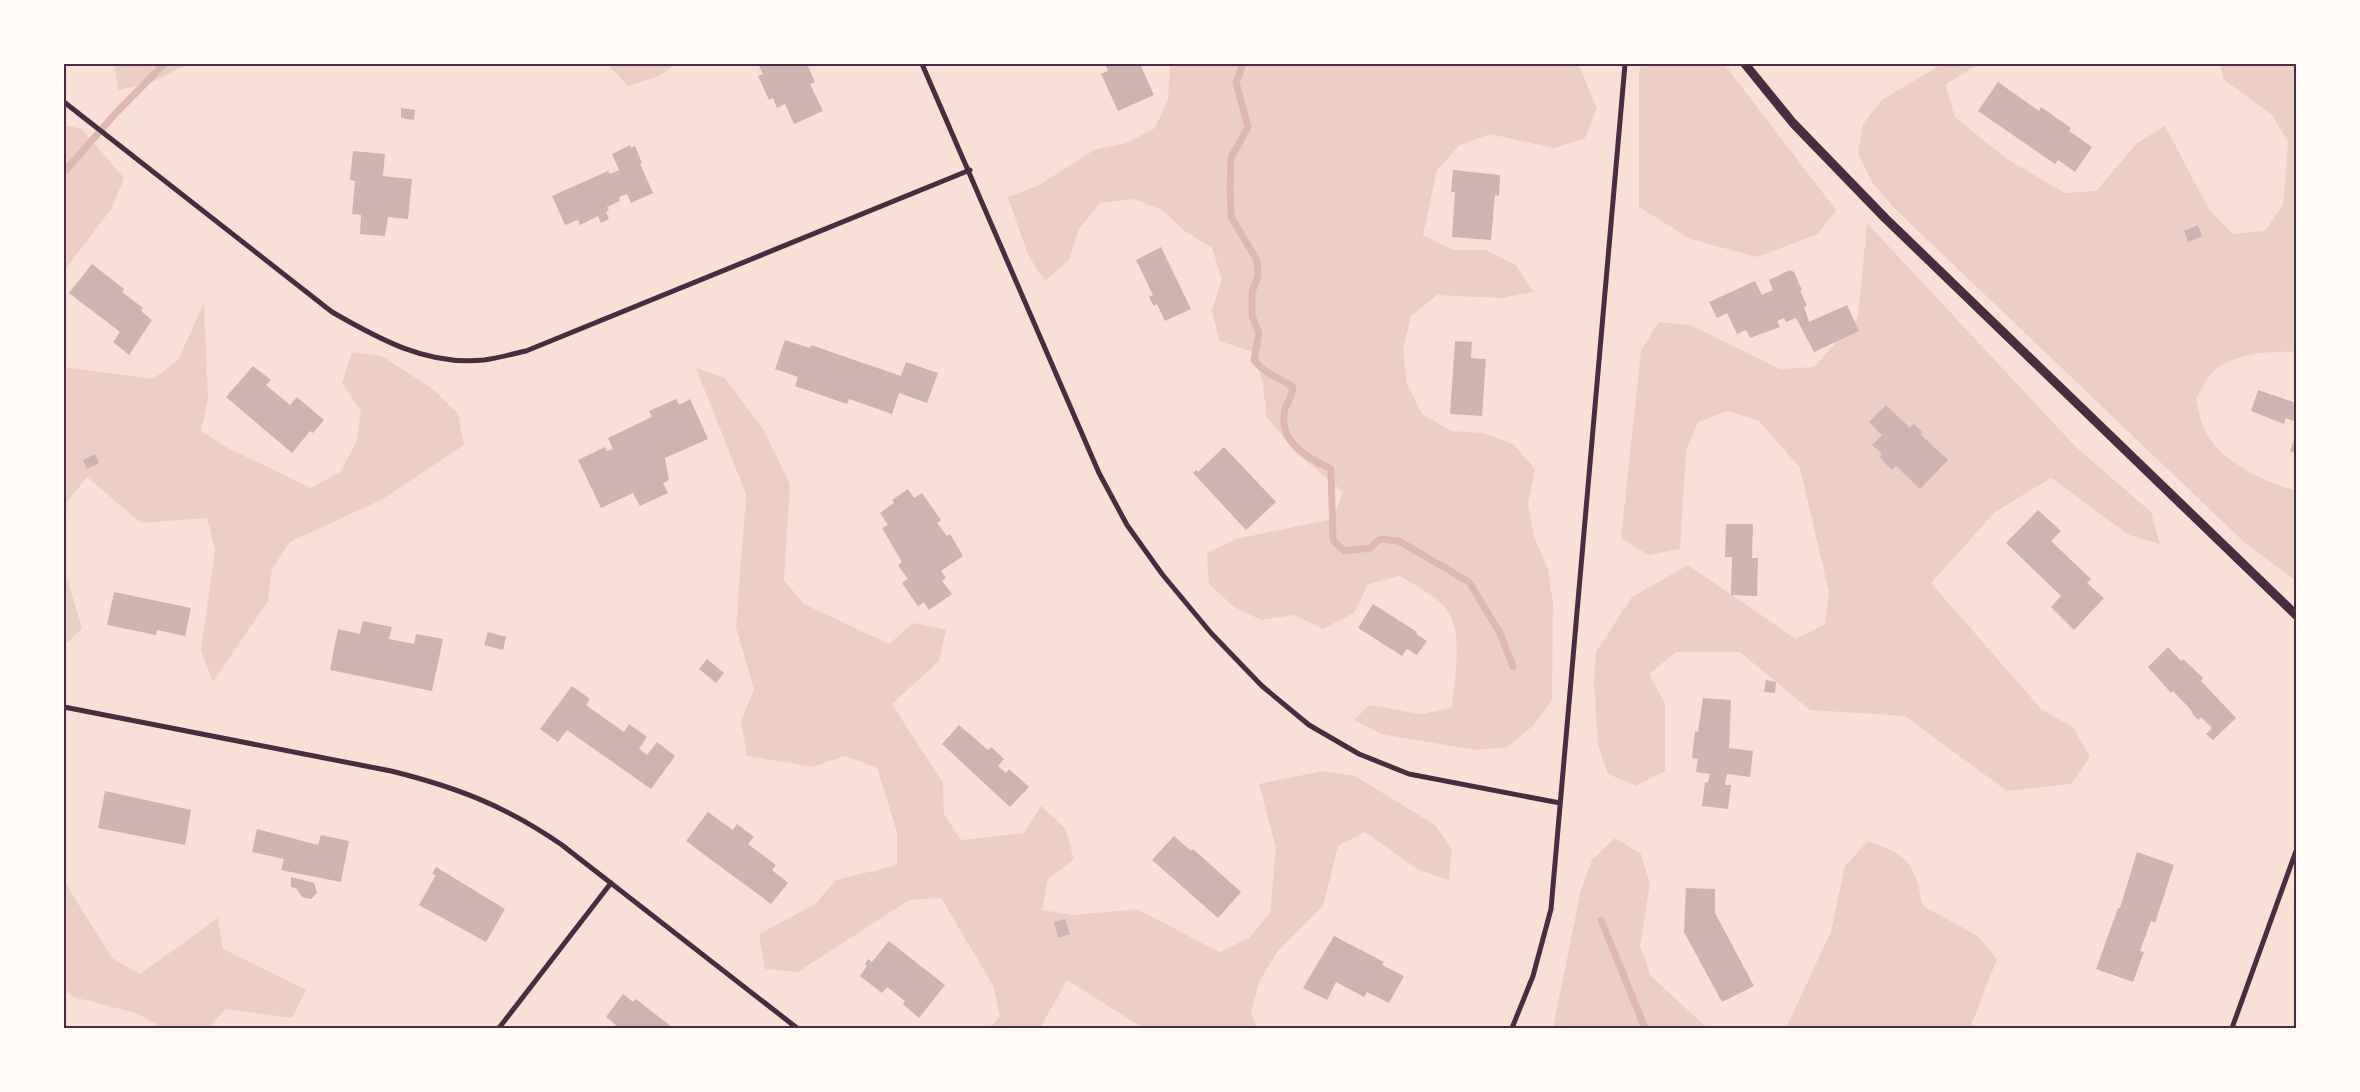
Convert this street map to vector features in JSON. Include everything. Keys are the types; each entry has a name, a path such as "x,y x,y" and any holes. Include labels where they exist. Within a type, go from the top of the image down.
{"street":[{"path":"922,64 970,170 1099,473 1128,525 1162,574 1214,636 1262,686 1309,725 1359,754 1409,774 1560,803"},
{"path":"1512,1028 1533,976 1551,909 1625,64"},
{"path":"1745,64 1793,124 1885,218 2296,614"},
{"path":"64,102 332,312 376,337 412,352 446,360 484,360 526,351 970,170"},
{"path":"64,707 391,771 472,795 536,827 797,1028"},
{"path":"2232,1028 2296,851"},
{"path":"499,1028 611,883"}],"shaded area":[{"path":"114,64 188,64 151,83 118,90"},
{"path":"607,64 676,64 659,76 628,86"},
{"path":"1170,64 1578,64 1597,108 1585,138 1554,148 1490,134 1460,145 1437,170 1423,235 1453,250 1486,250 1516,265 1533,292 1501,298 1437,295 1411,316 1403,349 1407,383 1422,414 1451,431 1483,433 1513,444 1535,469 1528,503 1534,537 1548,569 1553,602 1552,700 1533,726 1507,747 1476,750 1381,734 1354,720 1369,705 1420,714 1452,708 1457,659 1456,634 1453,623 1449,613 1440,602 1400,576 1368,584 1354,613 1323,629 1294,615 1261,620 1234,607 1209,584 1207,553 1236,539 1333,519 1343,492 1294,451 1266,416 1263,383 1253,352 1219,341 1212,310 1222,279 1212,248 1186,232 1162,210 1133,199 1100,203 1079,229 1069,260 1045,281 1028,255 1008,197 1039,185 1094,150 1127,143 1155,128 1168,99"},
{"path":"1642,64 1724,64 1836,210 1818,234 1757,257 1690,239 1639,207 1639,72"},
{"path":"1939,64 1979,64 1945,85 1955,117 2007,159 2065,193 2096,191 2137,143 2165,126 2210,211 2233,234 2265,231 2283,205 2288,143 2273,116 2223,79 2221,64 2296,64 2296,234 2294,240 2296,249 2296,352 2252,354 2231,361 2210,375 2196,399 2204,429 2210,440 2219,450 2257,476 2296,490 2296,581 2245,543 1892,206 1872,182 1858,154 1863,124 1882,100"},
{"path":"64,125 82,129 124,178 112,208 64,271"},
{"path":"1867,223 2075,446 2151,512 2160,544 2129,535 2051,478 1995,512 1931,583 2042,710 2073,727 2090,757 2071,784 2007,791 1905,716 1810,710 1740,652 1676,652 1649,674 1665,704 1665,771 1636,786 1608,774 1598,745 1594,682 1596,652 1632,597 1688,565 1796,639 1825,624 1829,592 1800,468 1759,421 1728,411 1698,422 1686,451 1680,549 1648,555 1621,538 1641,350 1659,322 1690,325 1780,369 1814,367 1858,318"},
{"path":"204,303 208,399 201,431 226,447 311,488 340,472 356,443 361,411 342,383 352,352 382,356 434,390 458,414 464,445 383,499 290,542 272,569 268,601 213,682 201,650 215,550 207,518 141,523 87,477 67,502 64,557 64,367 153,379 178,360"},
{"path":"696,368 725,378 763,429 790,484 784,580 804,604 889,644 913,623 946,630 939,661 892,704 943,783 944,814 961,840 1024,833 1041,806 1065,828 1074,859 1048,879 1042,910 1074,915 1137,909 1219,952 1249,938 1270,913 1276,848 1259,784 1323,771 1355,776 1435,825 1452,849 1449,880 1419,870 1365,832 1338,846 1323,906 1277,952 1260,980 1251,1012 1257,1028 1143,1028 1067,980 1040,1028 989,1028 1000,1017 993,985 941,898 909,900 798,972 765,969 759,934 815,904 836,880 897,865 897,832 877,768 845,756 813,767 747,756 741,721 754,690 736,627 746,494"},
{"path":"64,569 82,628 64,646"},
{"path":"1615,838 1641,854 1650,884 1640,946 1651,976 1707,1028 1553,1028 1581,890 1592,860"},
{"path":"1868,841 1893,851 1908,863 1917,880 1923,906 1978,936 1997,959 1970,1028 1785,1028 1831,931 1845,866"},
{"path":"64,881 112,958 140,974 218,918 223,949 306,990 292,1018 226,1009 208,1028 163,1028 136,1013 73,997 64,989"}],"building":[{"path":"758,64 807,64 815,82 810,84 823,111 794,124 785,104 777,108 773,98 769,100 758,76 763,74"},
{"path":"1105,64 1140,64 1154,95 1118,111 1101,74 1108,71"},
{"path":"1998,82 2039,111 2041,107 2071,128 2069,131 2092,147 2075,172 2058,160 2055,164 1978,111"},
{"path":"401,108 415,110 414,120 401,118"},
{"path":"630,145 631,148 635,146 642,163 640,164 653,193 631,203 627,194 619,197 620,201 607,207 609,210 606,212 609,219 601,223 598,216 580,225 578,220 565,225 552,196 608,171 610,174 619,170 612,154"},
{"path":"353,151 385,154 383,176 412,179 408,219 388,217 385,236 360,234 361,215 352,214 355,181 350,180"},
{"path":"1453,170 1500,175 1499,196 1495,195 1491,240 1452,237 1455,192 1451,192"},
{"path":"2198,225 2202,236 2188,242 2184,231"},
{"path":"1161,247 1191,309 1165,321 1157,304 1154,306 1149,297 1153,295 1136,260"},
{"path":"92,264 124,289 122,292 143,308 141,311 152,320 129,355 113,342 120,332 69,293"},
{"path":"1790,270 1794,272 1802,290 1800,291 1807,305 1804,307 1809,322 1847,305 1859,331 1814,352 1796,318 1786,322 1784,318 1777,321 1780,327 1750,338 1746,330 1737,334 1727,313 1717,318 1709,302 1755,281 1762,295 1773,290 1769,280"},
{"path":"785,340 810,348 811,345 901,376 906,362 938,373 927,403 899,393 892,414 849,399 847,404 795,386 798,377 775,369"},
{"path":"1455,341 1472,342 1471,358 1486,359 1482,416 1450,414"},
{"path":"253,366 271,380 266,385 290,405 297,397 324,420 313,433 310,431 292,453 226,397"},
{"path":"2258,390 2296,403 2296,422 2286,418 2284,424 2251,411"},
{"path":"676,399 679,405 690,399 708,439 665,458 669,480 663,483 668,493 640,506 633,493 601,508 578,460 605,447 607,451 613,449 608,438 652,417 649,411"},
{"path":"1886,405 1910,428 1914,424 1922,432 1920,434 1948,460 1920,489 1896,466 1892,470 1879,457 1882,454 1872,445 1882,435 1869,422"},
{"path":"2296,434 2296,454 2290,451"},
{"path":"1224,447 1276,502 1246,530 1193,473 1196,470 1198,472"},
{"path":"95,454 99,463 87,469 83,460"},
{"path":"908,489 914,498 922,493 941,520 937,523 947,536 950,534 963,556 941,571 946,578 942,581 952,594 929,610 924,602 918,606 902,583 908,579 898,565 902,562 882,528 888,525 880,513 894,503 892,500"},
{"path":"2038,510 2061,531 2051,541 2091,579 2087,583 2104,598 2074,630 2051,607 2061,596 2006,543"},
{"path":"1726,524 1753,524 1752,558 1758,558 1757,596 1731,595 1732,557 1725,557"},
{"path":"114,592 191,608 185,636 157,630 156,635 107,625"},
{"path":"1373,604 1417,632 1416,634 1427,641 1417,655 1407,649 1402,656 1358,628"},
{"path":"363,621 392,627 389,639 414,644 416,634 443,639 432,691 330,670 338,629 360,634"},
{"path":"488,632 506,637 503,650 484,645"},
{"path":"2168,647 2181,661 2183,659 2203,678 2201,681 2236,718 2213,740 2206,734 2212,728 2201,717 2198,720 2192,711 2173,691 2171,693 2148,667"},
{"path":"707,659 724,673 716,683 699,669"},
{"path":"1766,680 1776,682 1775,693 1764,692"},
{"path":"572,686 590,699 586,705 624,732 629,724 647,737 639,749 647,755 657,742 675,756 651,789 567,730 558,742 540,729"},
{"path":"1703,698 1731,700 1729,748 1753,751 1750,777 1727,774 1725,785 1731,785 1728,809 1702,806 1705,782 1708,783 1710,774 1696,772 1698,759 1692,758 1695,731 1698,732"},
{"path":"959,725 988,750 991,747 1004,759 998,766 1006,773 1009,769 1029,787 1010,807 942,744"},
{"path":"105,791 191,810 185,845 98,828"},
{"path":"708,812 733,830 737,824 754,837 748,844 776,865 772,870 788,883 771,904 686,841"},
{"path":"257,829 318,845 321,835 349,841 341,882 281,870 284,859 252,852"},
{"path":"1174,836 1191,851 1193,849 1241,892 1218,918 1152,860"},
{"path":"2137,852 2174,865 2155,923 2151,921 2140,951 2144,952 2133,982 2096,969 2118,908 2120,908"},
{"path":"436,867 505,909 486,942 419,905 436,875 432,874"},
{"path":"291,877 314,883 317,893 311,899 302,897 296,888 291,887"},
{"path":"1686,888 1715,889 1715,913 1754,986 1722,1002 1684,932"},
{"path":"1065,919 1070,934 1058,938 1054,922"},
{"path":"1334,936 1384,962 1382,965 1404,976 1389,1003 1367,992 1364,997 1336,982 1327,1000 1303,988"},
{"path":"889,941 945,985 919,1018 903,1004 905,1001 887,987 882,993 860,976 867,966 865,964 868,959 872,962"},
{"path":"623,994 633,1002 636,999 673,1028 614,1027 616,1025 606,1017"}],"waterway":[{"path":"64,172 115,114 164,64"},
{"path":"1243,64 1236,82 1248,127 1231,158 1231,217 1257,260 1258,276 1252,292 1252,316 1259,333 1254,360 1267,372 1293,387 1285,409 1284,420 1285,430 1289,439 1303,453 1331,469 1333,540 1344,551 1370,548 1380,539 1399,541 1469,582 1500,633 1513,667"},
{"path":"1601,920 1645,1028"}]}
